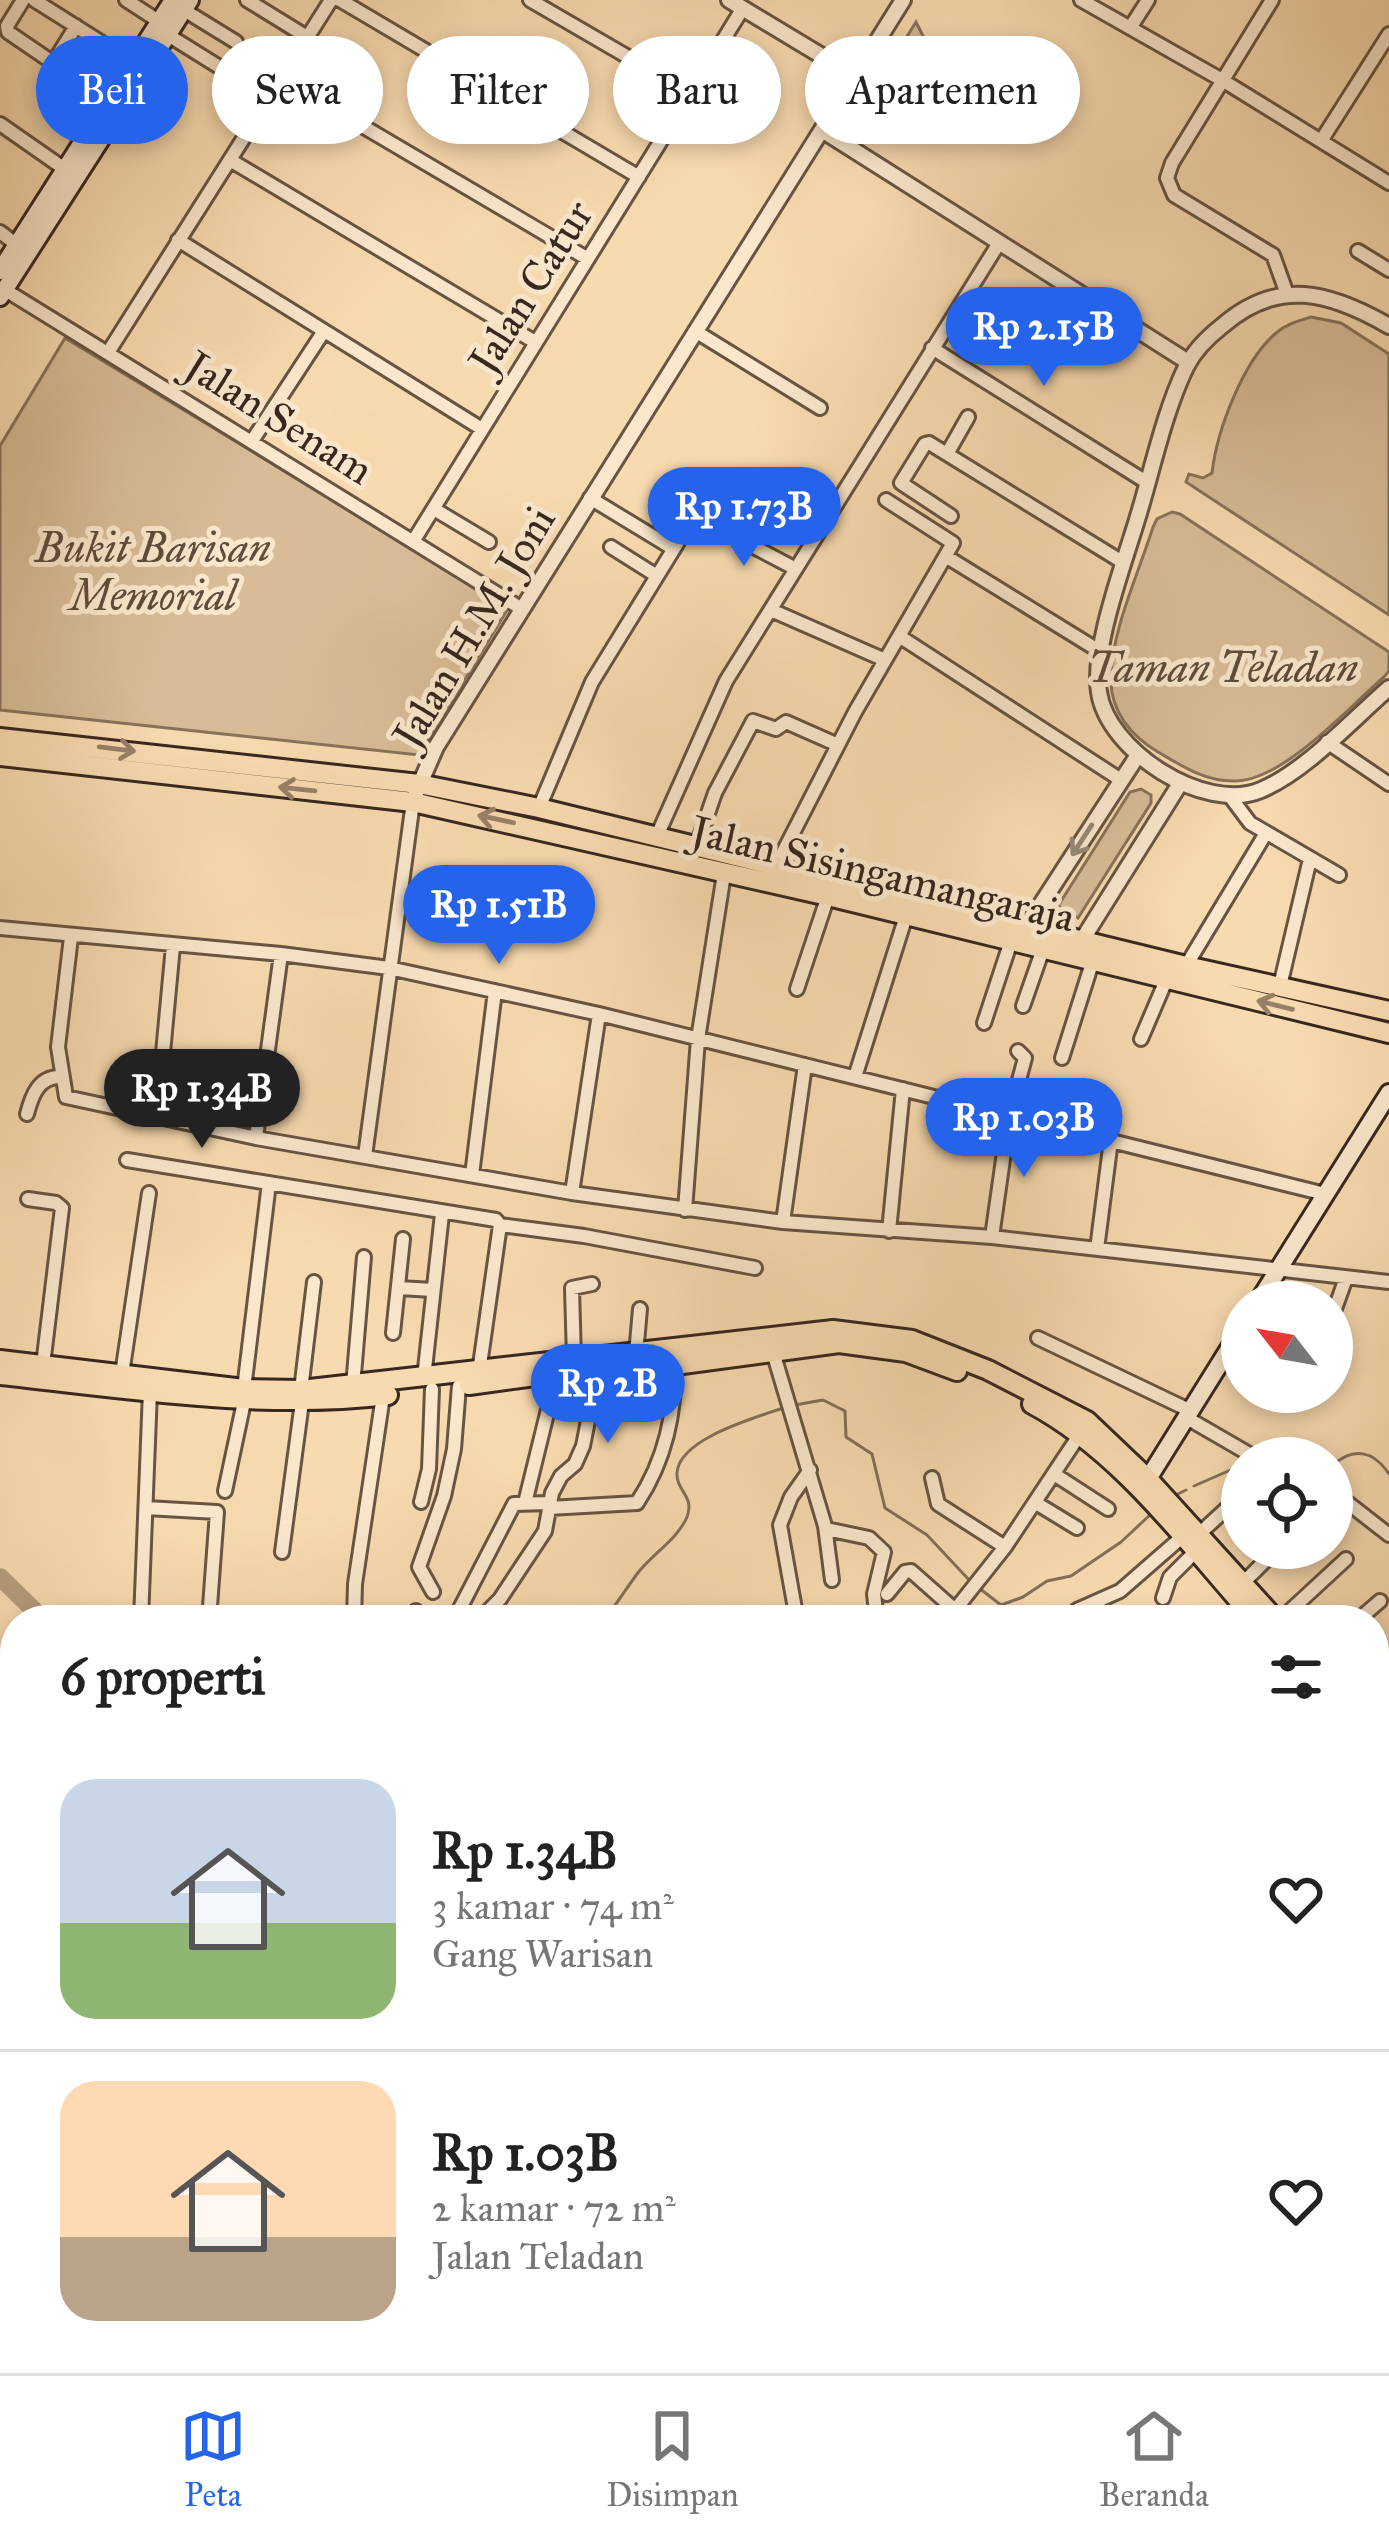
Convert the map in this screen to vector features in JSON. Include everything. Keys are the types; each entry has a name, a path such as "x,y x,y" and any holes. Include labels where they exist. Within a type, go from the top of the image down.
{"main road":[{"path":"1,286 182,3"},
{"path":"158,36 164,29"},
{"path":"1,286 17,244 82,144"},
{"name":"Jalan Sisingamangaraja","path":"0,738 175,766 539,808 777,864 1167,978 1389,1033"},
{"name":"Jalan Sisingamangaraja","path":"0,756 175,766"},
{"name":"Jalan Sisingamangaraja","path":"416,793 724,874 1018,936 1043,949 1186,966 1389,1011"},
{"path":"1270,1281 1389,1093"},
{"path":"301,1396 352,1386 459,1386 598,1370 833,1330 911,1340 988,1370 1069,1410 1103,1435 1244,1605"},
{"path":"0,1376 111,1377 150,1391 383,1396 479,1372 574,1359 773,1352 839,1343 905,1352 1015,1395 1080,1434 1150,1491"},
{"path":"0,1360 244,1395"},
{"path":"1150,1491 1221,1362"},
{"path":"1192,1541 1264,1605"}],"street":[{"path":"23,0 7,29 36,52"},
{"path":"34,0 92,36"},
{"path":"126,0 212,61"},
{"path":"248,0 305,36"},
{"path":"308,36 336,0 639,177"},
{"path":"530,0 613,49"},
{"name":"Jalan H.M. Joni","path":"880,36 903,0"},
{"path":"1081,0 1389,183"},
{"path":"1130,28 1148,0"},
{"path":"1272,0 1169,167 1168,185 1174,195 1274,255 1287,294"},
{"path":"182,3 228,36"},
{"path":"736,4 805,46"},
{"name":"Jalan Catur","path":"720,36 736,4"},
{"path":"70,36 76,26"},
{"path":"1321,141 1389,34"},
{"path":"0,124 66,170"},
{"path":"383,138 588,260"},
{"path":"109,350 240,144"},
{"name":"Jalan Catur","path":"414,540 659,144"},
{"name":"Jalan H.M. Joni","path":"416,793 436,747 813,144"},
{"path":"844,144 1189,362"},
{"path":"230,160 535,342"},
{"path":"0,232 17,244"},
{"path":"178,240 482,429"},
{"path":"657,836 719,694 1000,243"},
{"path":"1358,251 1389,270"},
{"name":"Jalan Senam","path":"1,286 522,609"},
{"path":"1389,326 1336,298 1287,294 1233,316 1189,362 1124,563 1101,652 1099,693 1117,735 1138,755 1181,782 1229,796 1257,792 1284,777 1389,688"},
{"path":"695,331 820,408"},
{"path":"252,441 324,332"},
{"path":"932,348 1148,483"},
{"path":"947,454 968,417"},
{"path":"951,516 902,483 925,444 1124,563"},
{"path":"539,808 592,682 676,546 590,499"},
{"path":"886,500 950,550 1101,652"},
{"path":"434,509 488,542"},
{"path":"724,520 757,549 796,568"},
{"path":"611,547 657,576"},
{"path":"777,864 838,745 950,550"},
{"path":"771,610 885,660"},
{"path":"899,636 1120,780"},
{"path":"697,845 715,793 753,721 776,729 787,722 838,745"},
{"path":"1327,742 1389,784"},
{"path":"983,1023 1018,936 1138,755"},
{"path":"1062,1058 1083,952 1181,782"},
{"path":"365,1156 416,793"},
{"path":"1229,796 1250,823 1339,875"},
{"path":"1186,966 1266,833"},
{"path":"1280,986 1310,859"},
{"path":"685,1210 698,1039 724,874"},
{"path":"796,989 828,896"},
{"path":"855,1077 906,916"},
{"path":"0,928 389,968 599,1014 1325,1194"},
{"path":"71,937 58,1047 68,1098 256,1138 685,1210 992,1237 1384,1281 1389,1262"},
{"path":"157,1117 173,946"},
{"path":"1023,1006 1043,949"},
{"path":"256,1138 281,954"},
{"path":"1142,1039 1167,978"},
{"path":"472,1174 495,991"},
{"path":"572,1193 599,1014"},
{"path":"992,1237 1009,1117 1025,1058 1018,1052"},
{"path":"783,1222 805,1065"},
{"path":"27,1114 43,1081 62,1077"},
{"path":"889,1231 903,1089"},
{"path":"1097,1249 1111,1140"},
{"path":"127,1160 755,1268"},
{"path":"225,1491 244,1395 269,1183"},
{"path":"111,1377 149,1193"},
{"path":"28,1198 62,1208 43,1365"},
{"path":"421,1502 429,1469 428,1383 442,1214"},
{"path":"479,1372 500,1225"},
{"path":"393,1333 404,1239"},
{"path":"352,1386 364,1257"},
{"path":"1345,1281 1346,1277"},
{"path":"282,1552 314,1282"},
{"path":"574,1359 572,1288 592,1284"},
{"path":"399,1288 434,1290"},
{"path":"636,1354 640,1310"},
{"path":"1039,1338 1223,1437"},
{"path":"773,1352 826,1529 832,1580"},
{"path":"462,1605 514,1504 637,1503 669,1434 674,1357"},
{"path":"494,1605 545,1531 561,1476 583,1446 598,1370"},
{"path":"525,1503 557,1373"},
{"path":"433,1592 419,1567 444,1496 459,1386"},
{"path":"142,1605 150,1391"},
{"path":"355,1605 383,1396"},
{"path":"960,1605 1006,1547 1080,1434"},
{"path":"794,1605 779,1525 810,1470"},
{"path":"1054,1474 1108,1509"},
{"path":"932,1478 938,1504 1006,1547"},
{"path":"1036,1503 1077,1528"},
{"path":"1353,1506 1389,1535"},
{"path":"146,1508 217,1512 210,1605"},
{"path":"1088,1605 1120,1591 1192,1541 1221,1514"},
{"path":"826,1529 868,1538 884,1552 876,1605"},
{"path":"1162,1598 1192,1541"},
{"path":"1243,1583 1257,1569"},
{"path":"1295,1605 1335,1569"},
{"path":"887,1594 910,1571 942,1605"},
{"path":"1375,1605 1380,1601"}],"green space":[{"path":"916,22 923,36 907,36"},
{"path":"1311,317 1341,323 1389,354 1389,615 1186,482 1189,474 1203,478 1212,473 1234,397 1264,345 1284,327"},
{"name":"Bukit Barisan Memorial","path":"65,338 509,607 419,755 0,710 0,446"},
{"name":"Taman Teladan","path":"1172,512 1389,652 1389,671 1384,677 1314,741 1254,778 1214,779 1176,763 1139,738 1114,701 1112,660 1121,622 1153,527 1157,519"},
{"path":"1141,789 1151,795 1151,803 1078,918 1058,906 1130,792"}],"waterway":[{"path":"795,1405 823,1400 845,1411 846,1437 872,1454 885,1508 927,1535 971,1582"},
{"path":"615,1605 687,1517 689,1504 677,1473 691,1449 740,1423 786,1407"},
{"path":"1353,1455 1370,1456 1389,1474"},
{"path":"1194,1486 1221,1474"},
{"path":"1172,1497 1186,1490"},
{"path":"979,1588 1001,1605 1023,1597 1047,1581 1071,1576 1121,1542 1151,1514"},
{"path":"0,1577 29,1605"}]}
